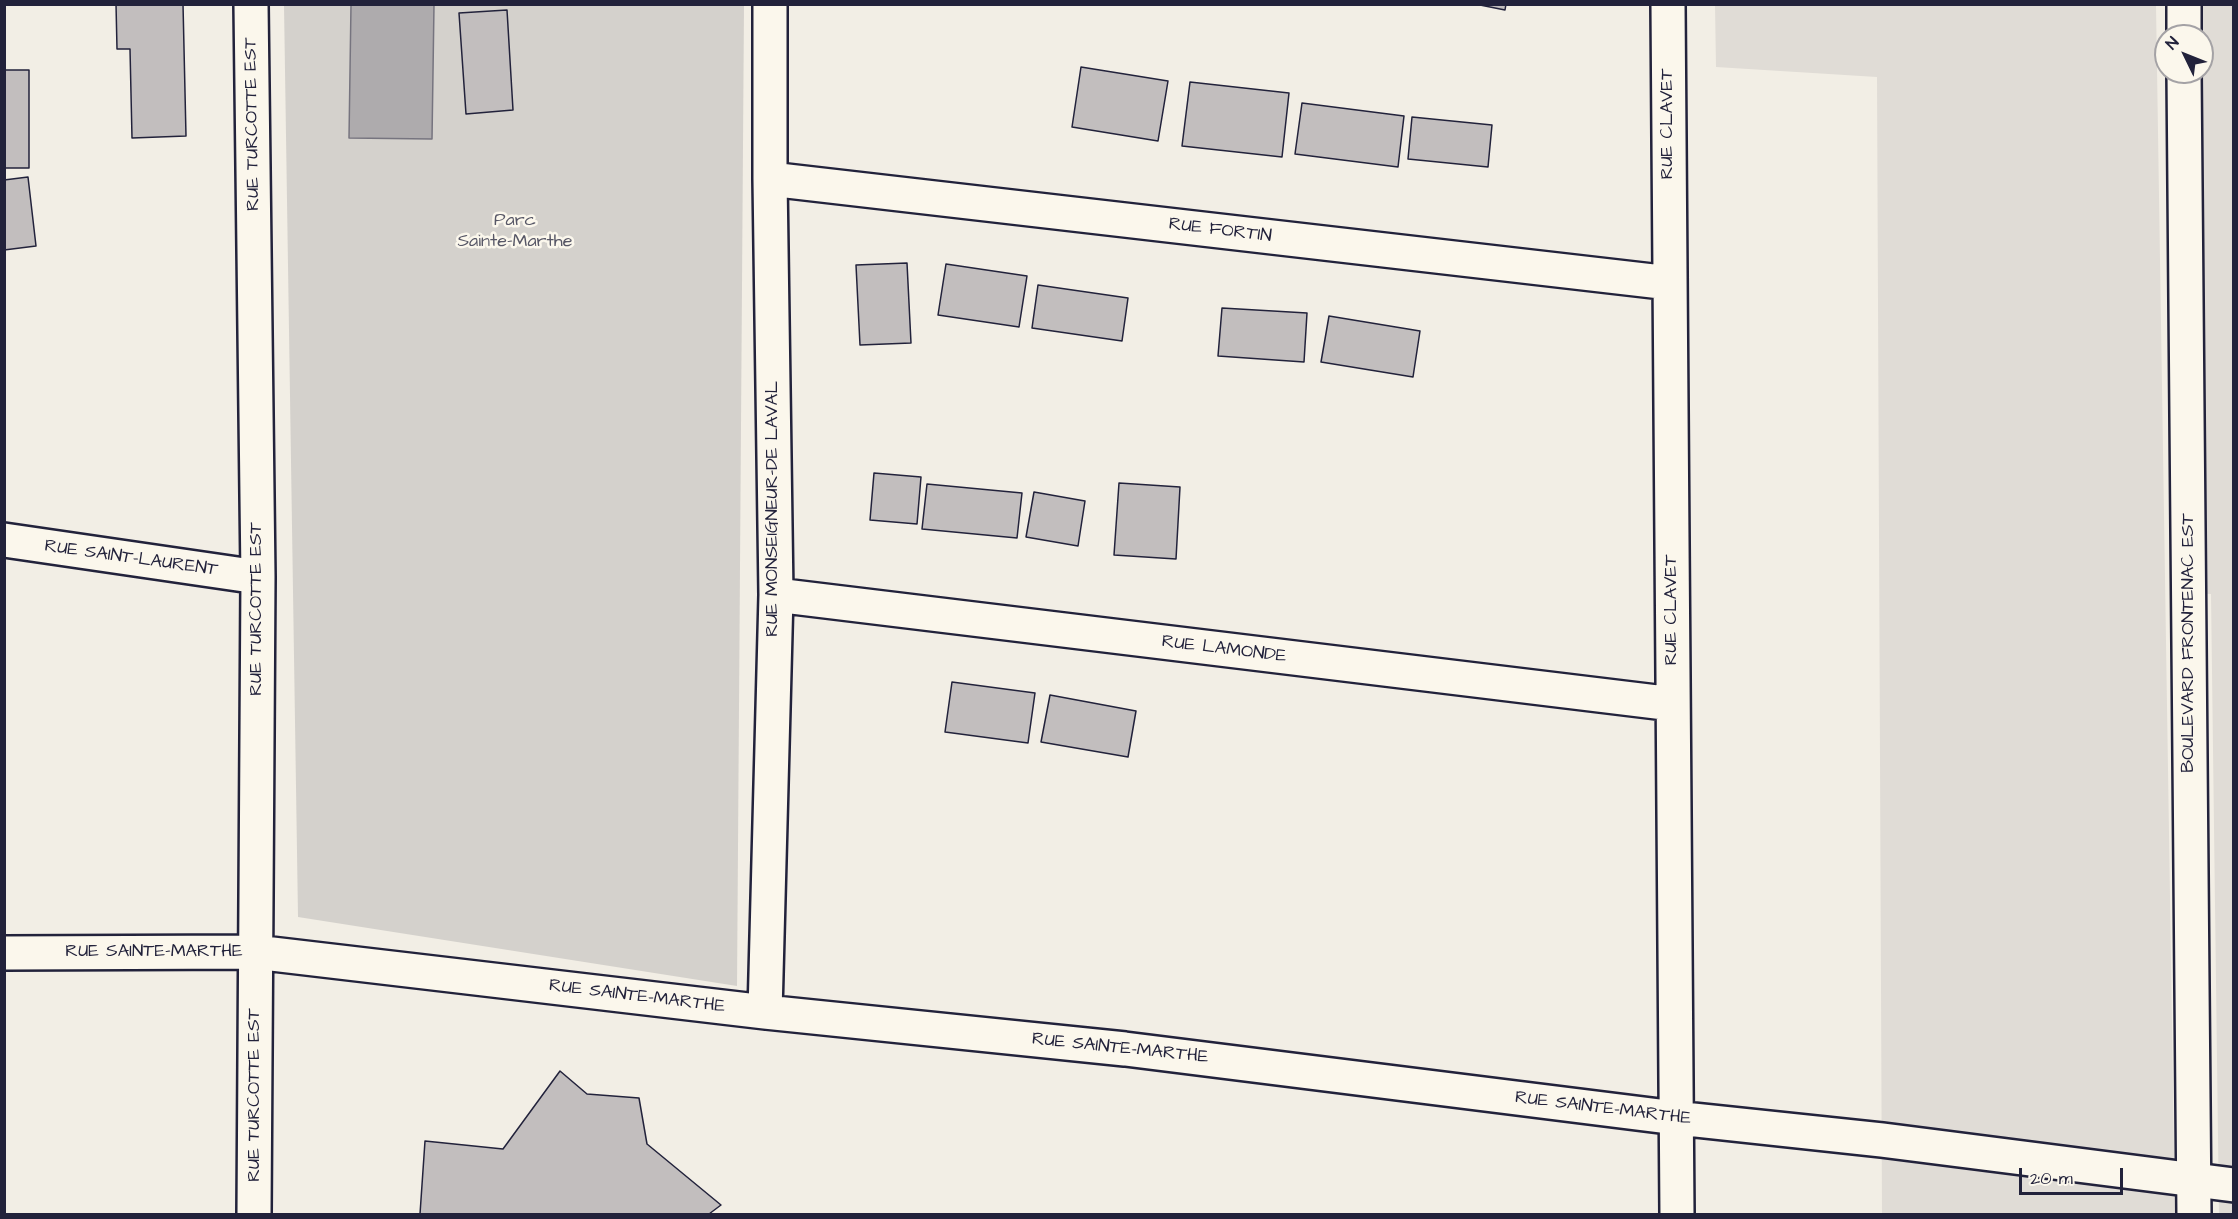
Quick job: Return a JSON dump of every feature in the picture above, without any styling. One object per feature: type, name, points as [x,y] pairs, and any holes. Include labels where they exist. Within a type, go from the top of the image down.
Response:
[{"type":"street","name":"RUE TURCOTTE EST","points":[[251,4],[258,577],[254,1215]]},
{"type":"street","name":"RUE MONSEIGNEUR-DE LAVAL","points":[[765,1012],[776,595],[770,4]]},
{"type":"street","name":"RUE CLAVET","points":[[1668,4],[1677,1215]]},
{"type":"street","points":[[2184,4],[2184,24]]},
{"type":"street","name":"BOULEVARD FRONTENAC EST","points":[[2184,84],[2194,1215]]},
{"type":"street","name":"RUE FORTIN","points":[[770,179],[1670,283]]},
{"type":"street","name":"RUE SAINT-LAURENT","points":[[4,540],[258,577]]},
{"type":"street","name":"RUE LAMONDE","points":[[776,595],[1673,704]]},
{"type":"street","name":"RUE SAINTE-MARTHE","points":[[4,953],[255,952],[765,1012],[1125,1048],[1676,1118],[1882,1140],[2234,1185]]},
{"type":"shaded area","points":[[351,5],[434,5],[432,139],[349,138]]},
{"type":"shaded area","points":[[1715,5],[2156,5],[2154,84],[2157,84],[2175,1214],[1882,1214],[1877,77],[1716,67]]},
{"type":"shaded area","points":[[2184,5],[2234,5],[2233,1214],[2219,1214],[2211,594],[2188,593],[2184,84],[2214,84],[2214,24],[2184,24]]},
{"type":"green space","name":"Parc Sainte-Marthe","points":[[284,5],[744,5],[737,986],[298,917]]},
{"type":"building","points":[[116,4],[183,4],[186,136],[132,138],[130,49],[117,49]]},
{"type":"building","points":[[1475,4],[1506,4],[1505,10]]},
{"type":"building","points":[[507,10],[513,110],[466,114],[459,13]]},
{"type":"building","points":[[1081,67],[1168,81],[1158,141],[1072,127]]},
{"type":"building","points":[[4,70],[29,70],[29,168],[4,168]]},
{"type":"building","points":[[1190,82],[1289,93],[1282,157],[1182,146]]},
{"type":"building","points":[[1302,103],[1404,116],[1398,167],[1295,154]]},
{"type":"building","points":[[1412,117],[1492,125],[1488,167],[1408,159]]},
{"type":"building","points":[[28,177],[36,246],[4,250],[4,180]]},
{"type":"building","points":[[907,263],[911,343],[860,345],[856,265]]},
{"type":"building","points":[[946,264],[1027,276],[1019,327],[938,315]]},
{"type":"building","points":[[1038,285],[1128,298],[1122,341],[1032,328]]},
{"type":"building","points":[[1222,308],[1307,313],[1304,362],[1218,356]]},
{"type":"building","points":[[1329,316],[1420,331],[1413,377],[1321,362]]},
{"type":"building","points":[[874,473],[921,477],[917,524],[870,520]]},
{"type":"building","points":[[1119,483],[1180,487],[1176,559],[1114,555]]},
{"type":"building","points":[[927,484],[1022,493],[1017,538],[922,529]]},
{"type":"building","points":[[1034,492],[1085,501],[1078,546],[1026,537]]},
{"type":"building","points":[[952,682],[1035,693],[1028,743],[945,732]]},
{"type":"building","points":[[1050,695],[1136,711],[1128,757],[1041,742]]},
{"type":"building","points":[[560,1071],[587,1094],[639,1098],[647,1144],[721,1205],[709,1214],[420,1214],[425,1141],[503,1149]]}]
